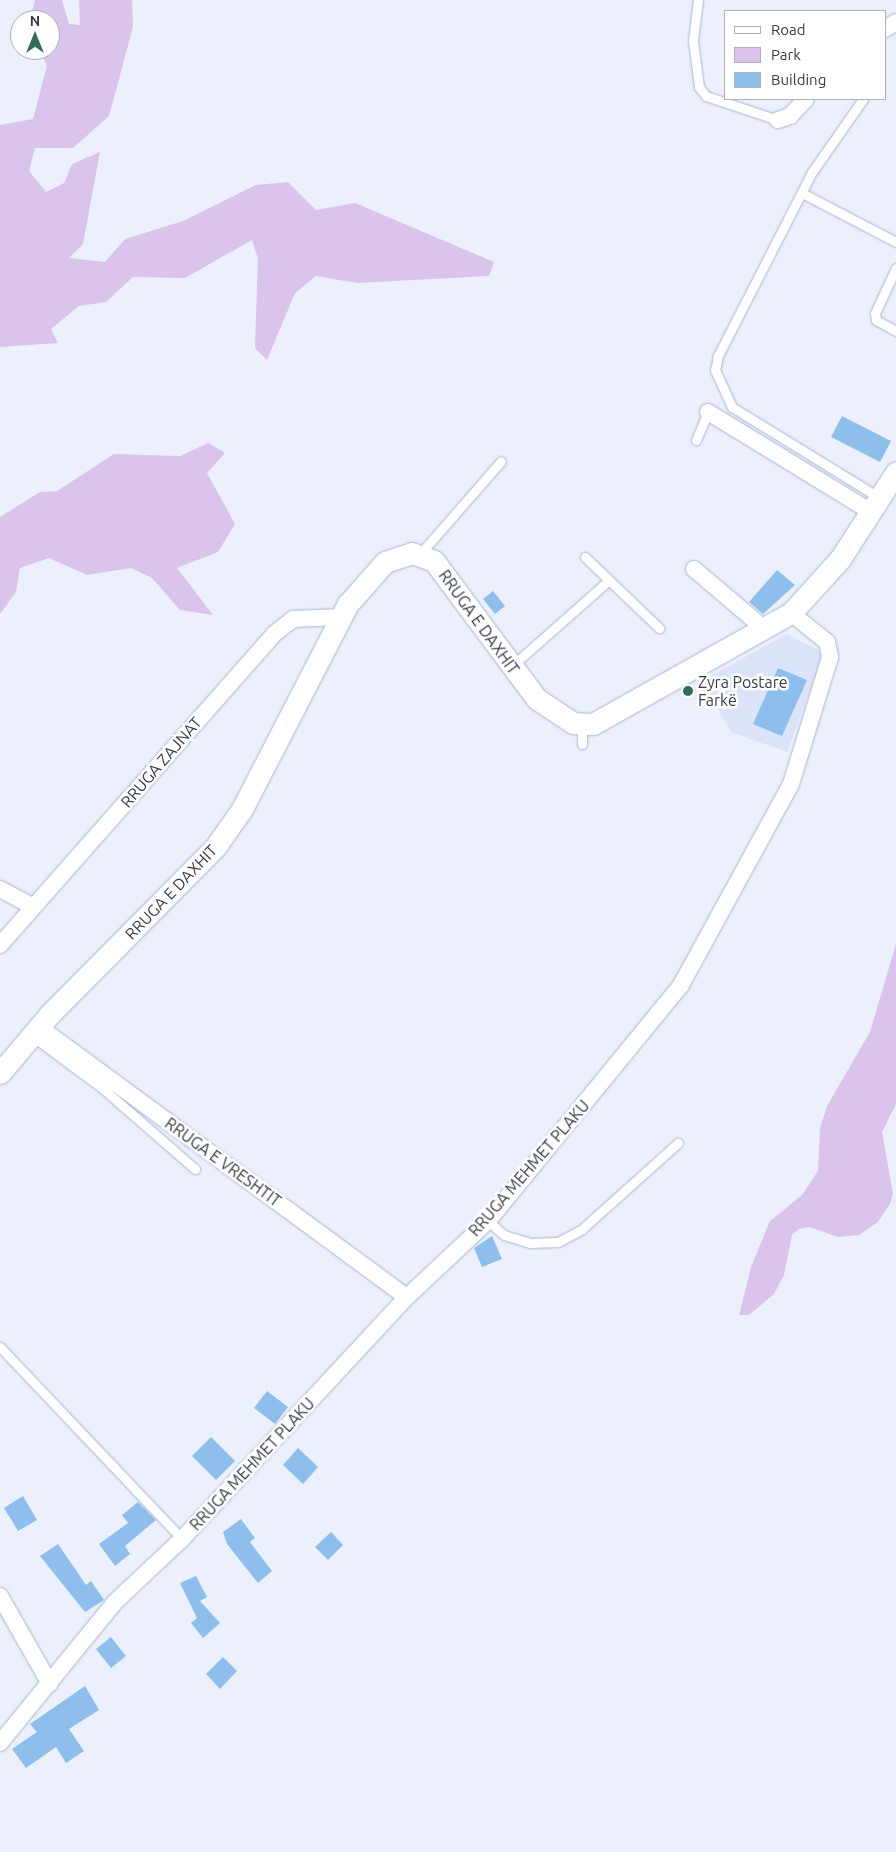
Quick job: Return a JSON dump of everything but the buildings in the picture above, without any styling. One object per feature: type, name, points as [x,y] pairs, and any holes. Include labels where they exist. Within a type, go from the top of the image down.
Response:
[{"type":"street","points":[[778,120],[790,116],[805,100]]},
{"type":"street","points":[[708,412],[876,505]]},
{"type":"street","name":"RRUGA E DAXHIT","points":[[0,1073],[35,1031],[229,829],[356,590],[385,562],[420,554],[439,566],[511,667],[550,710],[582,735],[604,720],[766,630],[791,613],[840,559],[896,472]]},
{"type":"street","points":[[694,568],[766,630]]},
{"type":"street","name":"RRUGA MEHMET PLAKU","points":[[0,1743],[116,1601],[182,1539],[407,1297],[488,1221],[681,985],[791,784],[830,657],[827,642],[791,613]]},
{"type":"street","name":"RRUGA ZAJNAT","points":[[0,945],[274,634],[293,620],[341,617]]},
{"type":"street","points":[[0,889],[34,907]]},
{"type":"street","name":"RRUGA E VRESHTIT","points":[[35,1031],[407,1297]]},
{"type":"street","points":[[0,1596],[50,1684]]},
{"type":"lane","points":[[698,0],[693,41],[699,87],[706,96],[778,120]]},
{"type":"lane","points":[[862,100],[802,193],[718,356],[716,378],[732,406],[876,505]]},
{"type":"lane","points":[[802,193],[896,242]]},
{"type":"lane","points":[[896,268],[875,314],[876,320],[896,331]]},
{"type":"lane","points":[[696,440],[708,412]]},
{"type":"lane","points":[[420,554],[501,461]]},
{"type":"lane","points":[[585,557],[659,628]]},
{"type":"lane","points":[[511,667],[608,581]]},
{"type":"lane","points":[[35,1031],[195,1169]]},
{"type":"lane","points":[[488,1221],[504,1235],[530,1242],[558,1242],[582,1229],[678,1143]]},
{"type":"lane","points":[[0,1347],[182,1539]]},
{"type":"shaded area","points":[[787,634],[824,653],[787,752],[731,732],[702,681]]},
{"type":"green space","points":[[35,0],[62,0],[69,24],[80,25],[79,0],[132,0],[133,27],[109,116],[73,148],[35,148],[29,171],[46,192],[64,183],[72,164],[100,152],[83,244],[69,258],[105,262],[125,239],[183,221],[256,185],[288,182],[316,210],[355,203],[494,262],[489,276],[357,283],[316,276],[295,293],[267,360],[255,348],[258,259],[252,240],[185,278],[133,277],[106,302],[79,306],[51,329],[58,343],[0,347],[0,125],[33,119],[47,66],[44,60],[60,60],[60,10],[32,10]]},
{"type":"green space","points":[[208,443],[225,453],[207,473],[235,524],[218,552],[177,568],[213,615],[180,610],[152,578],[131,568],[87,575],[49,558],[20,568],[16,592],[0,614],[0,517],[40,492],[57,491],[114,454],[180,456]]},
{"type":"green space","points":[[896,944],[896,1104],[882,1132],[893,1194],[890,1204],[878,1222],[859,1235],[838,1237],[809,1227],[799,1229],[792,1235],[784,1275],[774,1294],[749,1315],[739,1315],[751,1267],[770,1221],[802,1195],[818,1171],[820,1128],[827,1106],[870,1032]]},
{"type":"place","name":"Zyra Postare Farkë","points":[[688,691]]}]
